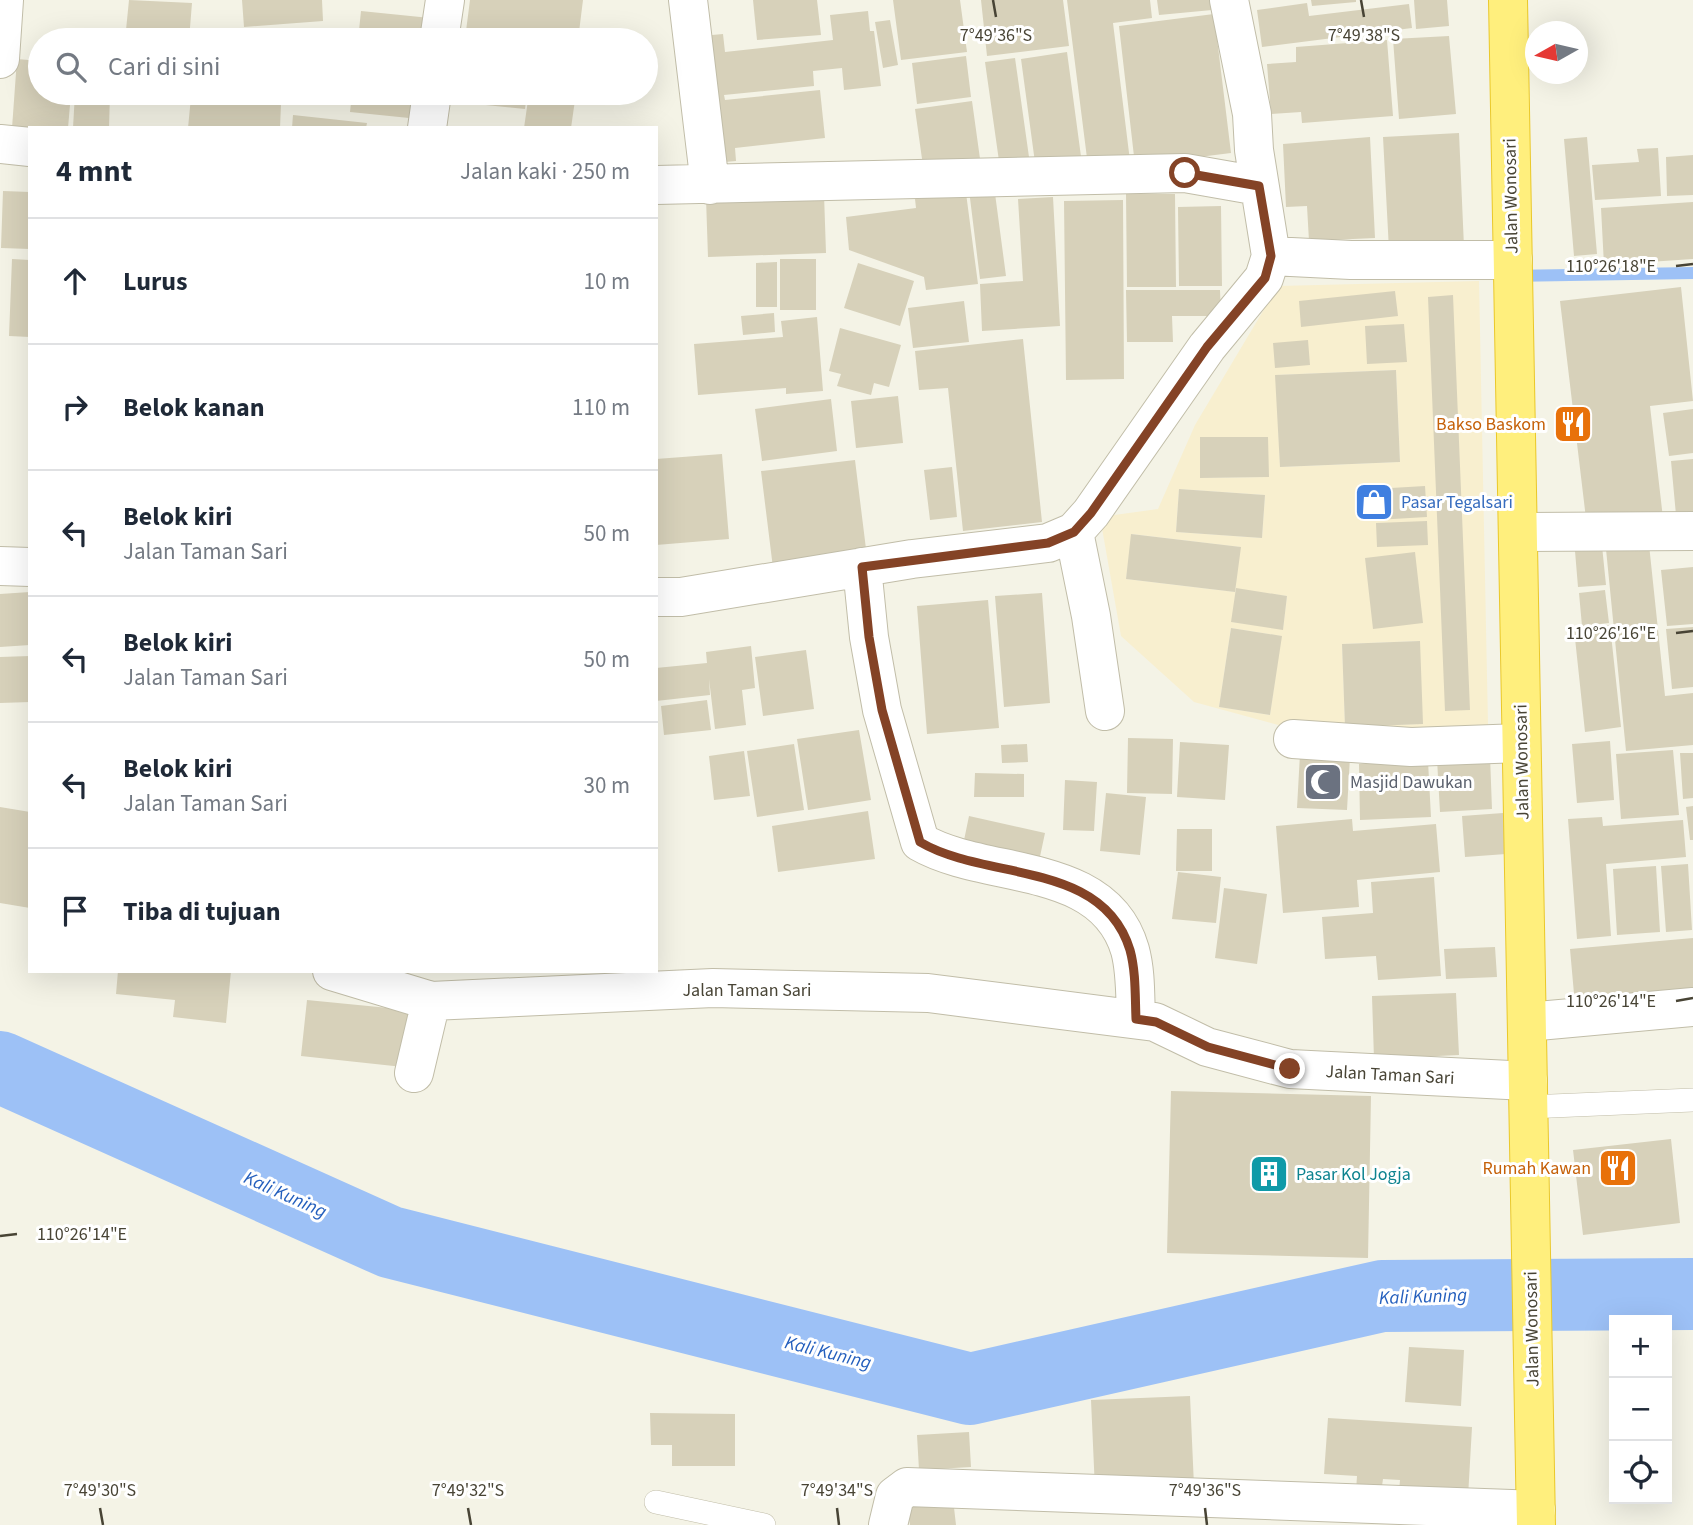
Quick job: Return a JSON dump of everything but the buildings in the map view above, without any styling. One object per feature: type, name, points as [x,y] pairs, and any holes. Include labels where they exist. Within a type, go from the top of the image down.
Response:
[{"type":"highway","name":"Jalan Wonosari","points":[[1508,0],[1536,1517]]},
{"type":"street","points":[[0,59],[4,0]]},
{"type":"street","points":[[440,28],[444,0]]},
{"type":"street","points":[[688,0],[710,185]]},
{"type":"street","points":[[658,597],[681,597],[862,567],[1048,543],[1074,532],[1091,513],[1207,347],[1265,278],[1271,256],[1259,186],[1252,114],[1229,0]]},
{"type":"street","points":[[427,126],[430,105]]},
{"type":"street","points":[[0,144],[28,147]]},
{"type":"street","points":[[658,185],[1185,173],[1259,186]]},
{"type":"street","points":[[1271,256],[1513,273]]},
{"type":"street","points":[[1518,532],[1693,531]]},
{"type":"street","points":[[1074,532],[1091,616],[1105,711]]},
{"type":"street","points":[[0,566],[28,567]]},
{"type":"street","points":[[862,567],[869,637],[882,710],[920,842],[934,850],[982,865],[1027,874],[1078,890],[1100,901],[1129,947],[1134,972],[1136,1019]]},
{"type":"street","points":[[1293,739],[1410,747],[1521,743]]},
{"type":"street","name":"Jalan Taman Sari","points":[[339,973],[431,1001],[713,988],[915,993],[1156,1022],[1208,1047],[1290,1069],[1528,1094]]},
{"type":"street","points":[[414,1073],[431,1001]]},
{"type":"street","points":[[1527,1022],[1693,1007]]},
{"type":"street","points":[[888,1525],[895,1496],[907,1487],[1183,1509],[1536,1517]]},
{"type":"lane","points":[[1528,1094],[1693,1100]]},
{"type":"lane","points":[[656,1502],[764,1525]]},
{"type":"shaded area","name":"Pasar Tegalsari","points":[[1479,281],[1488,725],[1304,732],[1194,702],[1121,636],[1100,517],[1158,509],[1195,425],[1278,286]],"holes":[[[1396,370],[1400,462],[1280,467],[1276,375]],[[1268,437],[1268,477],[1201,478],[1200,438]],[[1179,489],[1265,495],[1262,538],[1176,532]],[[1132,534],[1240,547],[1235,592],[1126,579]],[[1236,589],[1287,596],[1283,629],[1232,622]],[[1231,628],[1281,636],[1270,715],[1219,707]],[[1419,641],[1422,724],[1345,726],[1342,644]]]},
{"type":"waterway","points":[[1516,276],[1693,273]]},
{"type":"waterway","name":"Kali Kuning","points":[[0,1067],[390,1242],[970,1389],[1382,1296],[1693,1294]]},
{"type":"place","name":"Bakso Baskom","points":[[1573,424]]},
{"type":"place","name":"Pasar Tegalsari","points":[[1374,502]]},
{"type":"place","name":"Masjid Dawukan","points":[[1323,782]]},
{"type":"place","name":"Rumah Kawan","points":[[1618,1168]]},
{"type":"place","name":"Pasar Kol Jogja","points":[[1269,1174]]},
{"type":"route","points":[[1185,173],[1259,186],[1271,256],[1265,278],[1207,347],[1091,513],[1074,532],[1048,543],[862,567],[869,637],[882,710],[920,842],[934,850],[982,865],[1027,874],[1078,890],[1100,901],[1129,947],[1134,972],[1136,1019],[1156,1022],[1208,1047],[1290,1069]]}]
